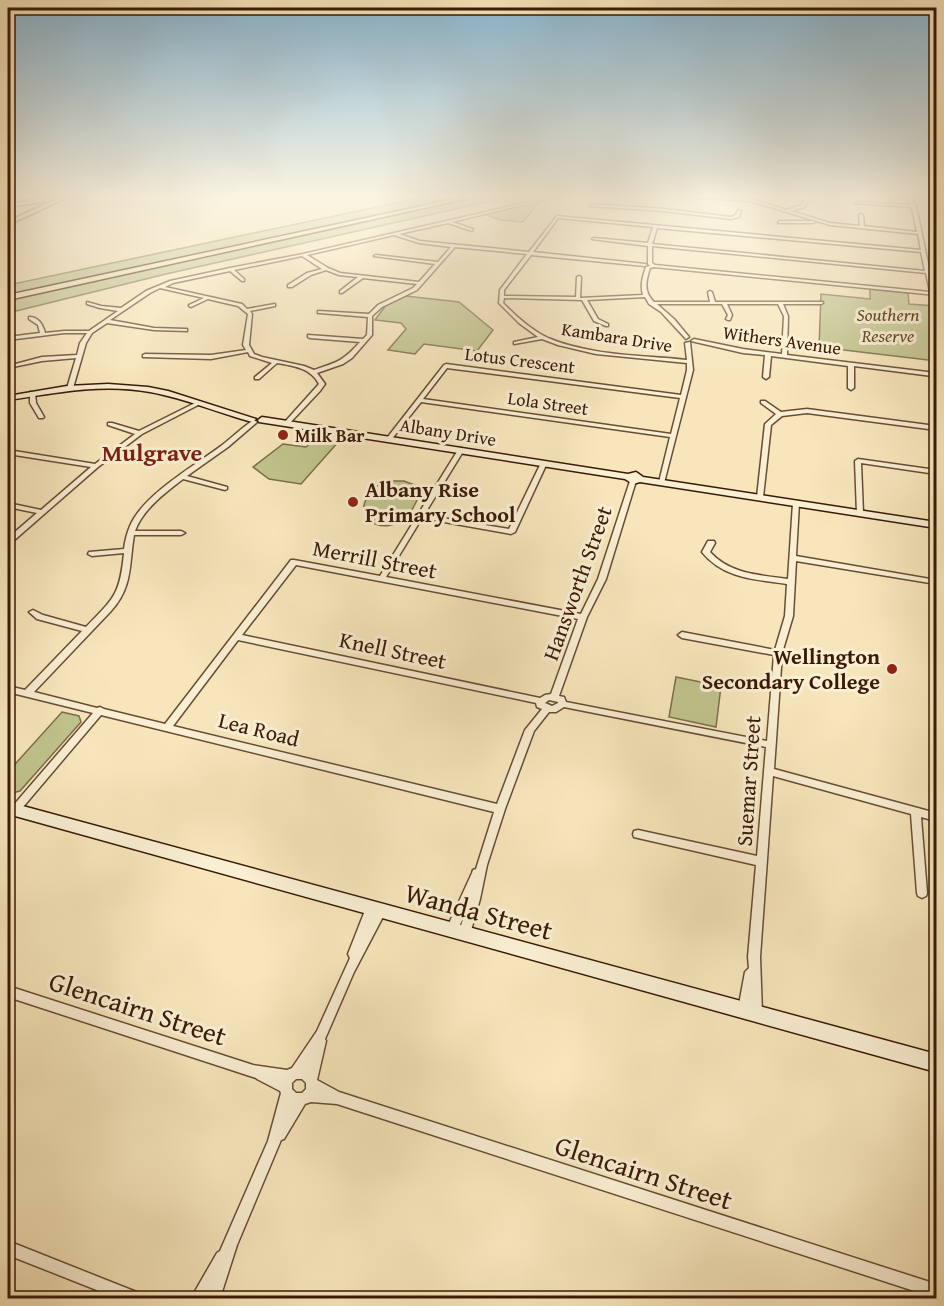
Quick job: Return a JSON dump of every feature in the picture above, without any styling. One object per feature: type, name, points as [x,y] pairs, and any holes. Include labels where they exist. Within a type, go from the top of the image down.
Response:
[{"type":"highway","points":[[8,291],[172,256]]},
{"type":"highway","points":[[8,298],[201,256]]},
{"type":"highway","points":[[8,304],[173,262]]},
{"type":"street","points":[[70,388],[83,343],[90,333],[159,287],[193,276],[298,256]]},
{"type":"street","points":[[305,256],[326,269],[361,277],[420,283]]},
{"type":"street","points":[[376,256],[438,263]]},
{"type":"street","points":[[320,312],[370,316],[388,301],[408,292],[420,283],[445,256]]},
{"type":"street","points":[[529,256],[502,290],[501,297],[581,299],[645,296]]},
{"type":"street","points":[[550,256],[934,293],[924,256]]},
{"type":"street","points":[[649,256],[649,266],[642,284],[645,296],[670,317],[689,341],[690,362],[662,482]]},
{"type":"street","points":[[762,256],[927,272]]},
{"type":"street","points":[[230,269],[242,280]]},
{"type":"street","points":[[290,286],[303,277],[326,269]]},
{"type":"street","points":[[342,292],[361,277]]},
{"type":"street","points":[[579,277],[581,299],[596,320],[606,325]]},
{"type":"street","points":[[159,287],[232,303],[248,310],[273,305]]},
{"type":"street","points":[[710,292],[713,304]]},
{"type":"street","name":"Kambara Drive","points":[[501,297],[501,303],[507,310],[543,337],[583,349],[690,362]]},
{"type":"street","points":[[190,306],[207,299]]},
{"type":"street","points":[[89,303],[122,310]]},
{"type":"street","points":[[651,303],[821,303]]},
{"type":"street","points":[[780,303],[786,316],[784,357]]},
{"type":"street","points":[[724,304],[730,315],[728,319]]},
{"type":"street","points":[[248,310],[251,319],[246,345],[248,351],[258,358],[300,366],[315,372],[322,384],[286,424]]},
{"type":"street","points":[[315,372],[341,363],[365,341],[371,329],[370,316]]},
{"type":"street","points":[[31,318],[40,324],[43,334]]},
{"type":"street","points":[[106,321],[154,329],[185,330]]},
{"type":"street","points":[[8,339],[43,334],[90,333]]},
{"type":"street","points":[[310,336],[365,341]]},
{"type":"street","points":[[516,343],[543,337]]},
{"type":"street","name":"Withers Avenue","points":[[689,341],[768,355],[936,375]]},
{"type":"street","points":[[145,356],[211,357],[248,351]]},
{"type":"street","points":[[766,377],[768,355]]},
{"type":"street","points":[[8,367],[42,359],[79,356]]},
{"type":"street","points":[[258,378],[275,363]]},
{"type":"street","points":[[851,365],[851,388]]},
{"type":"street","name":"Lotus Crescent","points":[[389,439],[446,366],[683,397]]},
{"type":"street","points":[[936,375],[936,387]]},
{"type":"street","name":"Albany Drive","points":[[8,398],[70,388],[141,389],[166,393],[256,420],[936,525]]},
{"type":"street","points":[[32,393],[33,403],[40,417]]},
{"type":"street","name":"Lola Street","points":[[420,399],[673,436]]},
{"type":"street","points":[[763,402],[780,414]]},
{"type":"street","points":[[8,541],[96,466],[140,433],[199,403]]},
{"type":"street","points":[[760,497],[768,424],[780,414],[807,411],[936,428]]},
{"type":"street","points":[[27,694],[118,597],[127,574],[126,551],[140,514],[182,477],[234,441],[256,420]]},
{"type":"street","points":[[110,424],[140,433]]},
{"type":"street","points":[[382,578],[461,450]]},
{"type":"street","points":[[8,452],[96,466]]},
{"type":"street","points":[[860,513],[858,461],[936,472]]},
{"type":"street","points":[[420,516],[511,532],[544,463]]},
{"type":"street","points":[[182,477],[225,488]]},
{"type":"street","name":"Hansworth Street","points":[[555,697],[583,617],[602,579],[634,479]]},
{"type":"street","name":"Suemar Street","points":[[750,1012],[778,653],[789,615],[796,503]]},
{"type":"street","points":[[8,505],[42,512]]},
{"type":"street","points":[[131,533],[182,533]]},
{"type":"street","points":[[711,543],[706,552],[714,563],[730,571],[790,582]]},
{"type":"street","points":[[92,554],[126,551]]},
{"type":"street","points":[[793,558],[936,582]]},
{"type":"street","name":"Merrill Street","points":[[168,726],[294,562],[583,617]]},
{"type":"street","points":[[33,612],[39,617],[88,630]]},
{"type":"street","points":[[682,635],[778,653]]},
{"type":"street","name":"Knell Street","points":[[237,637],[544,705]]},
{"type":"street","name":"Lea Road","points":[[8,689],[168,726],[501,809]]},
{"type":"street","points":[[458,932],[475,899],[482,865],[530,730],[544,705],[555,697],[561,699],[562,704]]},
{"type":"street","points":[[544,705],[553,710],[562,704],[771,745]]},
{"type":"street","points":[[11,809],[100,711]]},
{"type":"street","points":[[770,772],[936,817]]},
{"type":"street","name":"Wanda Street","points":[[11,809],[936,1063]]},
{"type":"street","points":[[916,812],[921,893]]},
{"type":"street","points":[[638,834],[762,862]]},
{"type":"street","points":[[199,1299],[230,1244],[274,1142],[290,1083],[321,1035],[376,909]]},
{"type":"street","name":"Glencairn Street","points":[[8,991],[290,1083]]},
{"type":"street","points":[[274,1142],[308,1089],[321,1035]]},
{"type":"street","points":[[290,1083],[305,1072],[308,1089]]},
{"type":"street","points":[[290,1083],[293,1099],[308,1089]]},
{"type":"street","name":"Glencairn Street","points":[[308,1089],[936,1291]]},
{"type":"street","points":[[213,1299],[230,1244]]},
{"type":"street","points":[[8,1248],[134,1299]]},
{"type":"green space","points":[[146,256],[246,256],[8,313],[8,285]]},
{"type":"green space","name":"Southern Reserve","points":[[870,289],[908,293],[909,304],[936,306],[936,361],[819,347],[821,294],[870,299]]},
{"type":"green space","points":[[406,296],[459,302],[493,330],[477,351],[424,344],[415,354],[388,350],[406,329],[401,323],[375,320],[386,305]]},
{"type":"green space","points":[[315,439],[339,441],[301,484],[269,479],[253,467],[283,444],[306,447]]},
{"type":"green space","points":[[385,481],[404,481],[420,487],[420,490],[413,508],[402,520],[390,525],[379,525],[370,521],[365,513],[364,503],[371,492]]},
{"type":"green space","points":[[676,677],[721,686],[716,727],[669,717]]},
{"type":"green space","points":[[62,712],[79,716],[81,722],[20,791],[8,794],[8,772]]},
{"type":"place","name":"Milk Bar","points":[[283,435]]},
{"type":"place","name":"Albany Rise Primary School","points":[[353,502]]},
{"type":"place","name":"Wellington Secondary College","points":[[892,669]]},
{"type":"district","name":"Mulgrave","points":[[152,452]]}]
